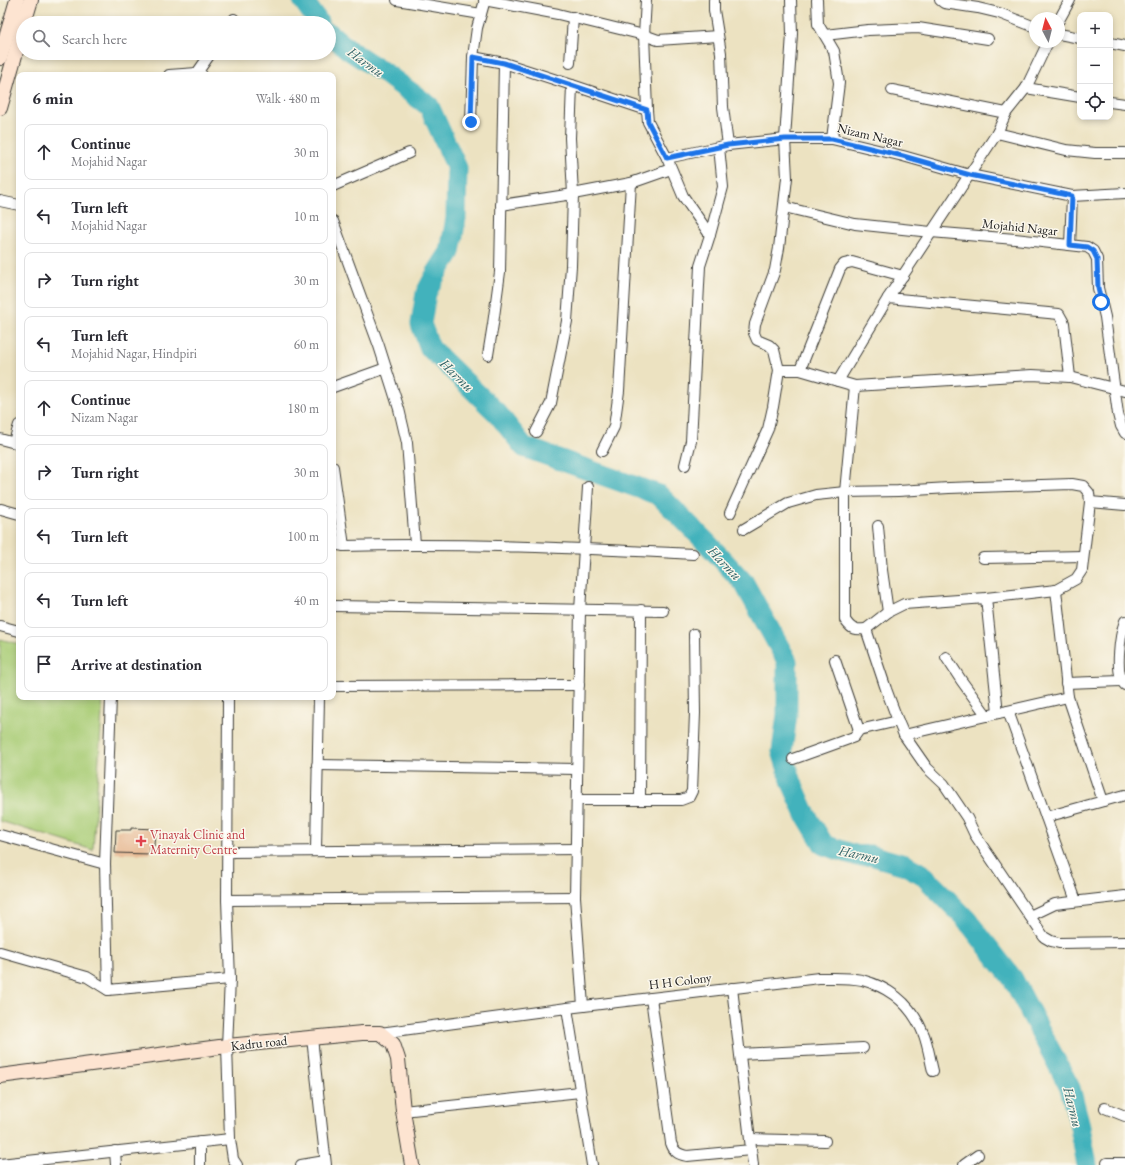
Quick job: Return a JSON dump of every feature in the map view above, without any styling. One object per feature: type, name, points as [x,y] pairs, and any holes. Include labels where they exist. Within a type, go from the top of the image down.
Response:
[{"type":"main road","points":[[0,58],[4,27],[17,0]]},
{"type":"main road","points":[[26,16],[31,0]]},
{"type":"main road","points":[[0,108],[16,52]]},
{"type":"main road","name":"Kadru road","points":[[0,1076],[227,1046],[362,1033],[380,1033]]},
{"type":"main road","points":[[380,1033],[393,1044],[398,1059],[403,1112],[412,1165]]},
{"type":"street","points":[[397,0],[481,14]]},
{"type":"street","points":[[471,122],[473,57],[484,0],[573,17],[658,40],[718,36]]},
{"type":"street","points":[[646,0],[644,35],[648,122],[667,158],[683,196],[710,235]]},
{"type":"street","points":[[685,465],[691,441],[700,266],[723,187],[721,53],[714,10],[714,0]]},
{"type":"street","points":[[730,513],[768,430],[779,370],[774,350],[768,345],[757,340],[754,333],[755,324],[775,270],[784,207],[787,178],[785,139],[792,34],[791,0]]},
{"type":"street","points":[[817,0],[818,24],[834,51],[839,83],[832,139]]},
{"type":"street","points":[[940,0],[944,3],[992,11],[1029,24]]},
{"type":"street","points":[[1063,12],[1070,0]]},
{"type":"street","points":[[570,63],[573,17]]},
{"type":"street","points":[[825,35],[868,30],[918,28],[988,39]]},
{"type":"street","points":[[1065,35],[1077,37]]},
{"type":"street","points":[[1113,44],[1125,46]]},
{"type":"street","points":[[838,381],[888,298],[998,133],[1006,114],[1026,88],[1045,48]]},
{"type":"street","points":[[473,57],[504,63],[647,110]]},
{"type":"street","points":[[201,72],[207,60]]},
{"type":"street","points":[[488,355],[500,272],[504,63]]},
{"type":"street","points":[[536,432],[551,403],[567,321],[574,194],[570,138],[572,85]]},
{"type":"street","points":[[1026,88],[1077,96]]},
{"type":"street","points":[[892,90],[1006,114]]},
{"type":"street","points":[[1113,102],[1125,104]]},
{"type":"street","points":[[998,133],[1066,150],[1095,153],[1125,153]]},
{"type":"street","name":"Nizam Nagar","points":[[667,158],[723,146],[785,139],[832,139],[903,156],[970,175],[1072,196],[1125,193]]},
{"type":"street","points":[[336,185],[409,153]]},
{"type":"street","points":[[501,205],[574,194],[631,183],[671,169]]},
{"type":"street","points":[[602,451],[614,427],[619,391],[631,183]]},
{"type":"street","points":[[1070,245],[1072,196]]},
{"type":"street","points":[[0,200],[16,204]]},
{"type":"street","name":"Mojahid Nagar","points":[[784,207],[855,224],[1087,247],[1093,251],[1097,259],[1098,288],[1120,390],[1118,414],[1121,426],[1125,433]]},
{"type":"street","points":[[336,229],[386,368],[399,409],[407,443],[415,544]]},
{"type":"street","points":[[800,370],[840,269],[844,264],[852,262],[903,276]]},
{"type":"street","points":[[888,298],[1059,314],[1064,323],[1070,377]]},
{"type":"street","points":[[336,386],[386,368]]},
{"type":"street","points":[[779,370],[800,370],[855,386],[1032,375],[1070,377],[1120,390]]},
{"type":"street","points":[[744,529],[788,503],[816,495],[845,492],[1072,484],[1083,486],[1089,493],[1090,502],[1082,570],[1076,579],[1056,590],[986,598],[904,604],[888,612],[866,629],[855,630],[849,626],[844,620],[845,492],[855,386]]},
{"type":"street","points":[[0,438],[16,443]]},
{"type":"street","points":[[583,1006],[575,897],[580,610],[588,487]]},
{"type":"street","points":[[336,489],[344,546]]},
{"type":"street","points":[[1090,502],[1125,505]]},
{"type":"street","points":[[0,511],[16,514]]},
{"type":"street","points":[[878,526],[888,612]]},
{"type":"street","points":[[336,545],[344,546],[415,544],[693,554]]},
{"type":"street","points":[[983,558],[1083,556]]},
{"type":"street","points":[[1056,590],[1068,697],[1103,801]]},
{"type":"street","points":[[986,598],[1003,712],[1046,817],[1076,901]]},
{"type":"street","points":[[336,606],[663,611]]},
{"type":"street","points":[[640,800],[641,610]]},
{"type":"street","points":[[1066,683],[1123,683],[1118,665],[1124,624]]},
{"type":"street","points":[[0,626],[16,630]]},
{"type":"street","points":[[866,629],[904,735],[927,768],[944,784],[967,818],[975,835],[1044,937],[1059,944],[1125,942]]},
{"type":"street","points":[[577,800],[681,800],[689,797],[692,791],[695,713],[694,634]]},
{"type":"street","points":[[946,657],[987,716]]},
{"type":"street","points":[[835,660],[859,730]]},
{"type":"street","points":[[336,686],[579,685]]},
{"type":"street","points":[[904,735],[1068,697]]},
{"type":"street","points":[[108,990],[105,864],[111,700]]},
{"type":"street","points":[[228,700],[227,900],[230,979],[227,1046],[230,1139],[233,1159],[237,1165]]},
{"type":"street","points":[[316,850],[319,700]]},
{"type":"street","points":[[792,759],[854,737],[859,730],[898,721]]},
{"type":"street","points":[[317,765],[577,769]]},
{"type":"street","points":[[1046,817],[1125,795]]},
{"type":"street","points":[[0,835],[105,864]]},
{"type":"street","points":[[227,852],[316,850],[576,849]]},
{"type":"street","points":[[1030,916],[1055,904],[1125,896]]},
{"type":"street","points":[[227,900],[575,897]]},
{"type":"street","points":[[0,952],[87,977],[108,990],[230,979]]},
{"type":"street","name":"H H Colony","points":[[380,1033],[732,988],[819,978],[842,978],[862,980],[885,989],[904,1002],[915,1016],[924,1036],[933,1071]]},
{"type":"street","points":[[732,988],[753,1165]]},
{"type":"street","points":[[651,998],[671,1143],[674,1150],[679,1155],[687,1156],[751,1150]]},
{"type":"street","points":[[567,1008],[592,1165]]},
{"type":"street","points":[[301,1165],[326,1163],[312,1038]]},
{"type":"street","points":[[740,1054],[863,1048]]},
{"type":"street","points":[[403,1112],[580,1092]]},
{"type":"street","points":[[1105,1108],[1125,1116]]},
{"type":"street","points":[[0,1164],[51,1162],[115,1151],[230,1139]]},
{"type":"street","points":[[750,1139],[825,1141]]},
{"type":"street","points":[[200,1142],[200,1165]]},
{"type":"street","points":[[115,1151],[116,1165]]},
{"type":"street","points":[[964,1165],[978,1155]]},
{"type":"street","points":[[1107,1163],[1125,1163]]},
{"type":"green space","points":[[0,639],[16,643],[16,700],[103,700],[93,850],[0,821]]},
{"type":"building","points":[[131,828],[155,829],[154,846],[150,846],[150,854],[115,853],[116,830],[131,830]]},
{"type":"waterway","name":"Harmu","points":[[303,0],[314,16]]},
{"type":"waterway","name":"Harmu","points":[[336,39],[349,50],[386,74],[429,106],[457,168],[456,218],[450,252],[426,293],[421,324],[430,348],[498,414],[524,447],[659,495],[744,583],[787,661],[787,715],[782,751],[792,783],[806,815],[824,845],[858,856],[870,855],[905,865],[922,874],[966,919],[1013,979],[1070,1088],[1079,1122],[1087,1165]]},
{"type":"place","name":"Vinayak Clinic and Maternity Centre","points":[[141,841]]},
{"type":"route","points":[[471,122],[473,57],[504,63],[647,110],[648,122],[667,158],[728,145],[785,139],[832,139],[903,156],[970,175],[1072,196],[1070,245],[1087,247],[1093,251],[1097,259],[1098,288],[1101,302]]}]
